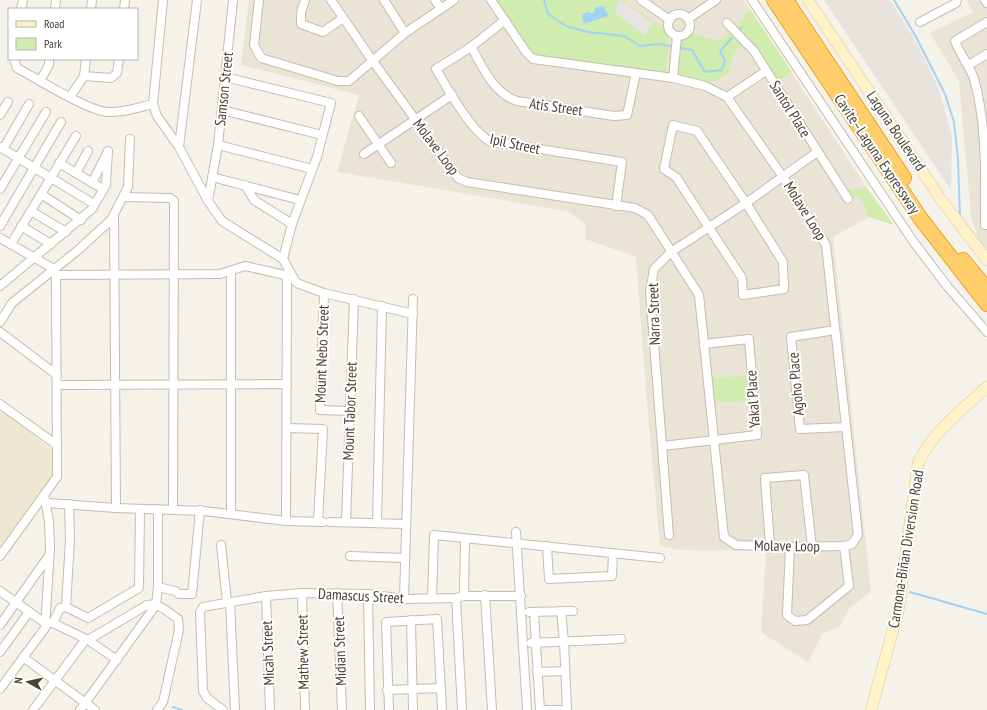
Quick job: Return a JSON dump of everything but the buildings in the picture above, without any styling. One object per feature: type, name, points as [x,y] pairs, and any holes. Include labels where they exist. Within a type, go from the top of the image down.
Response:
[{"type":"highway","name":"Cavite–Laguna Expressway","points":[[774,0],[921,219],[987,304]]},
{"type":"highway","name":"Cavite–Laguna Expressway","points":[[786,0],[912,190],[959,255],[987,289]]},
{"type":"main road","name":"Laguna Boulevard","points":[[808,0],[940,198],[987,260]]},
{"type":"main road","name":"Carmona-Biñan Diversion Road","points":[[871,710],[898,612],[918,464],[926,448],[939,433],[987,387]]},
{"type":"street","points":[[163,0],[153,104],[157,116],[179,147],[208,201],[222,221],[283,259],[295,280],[299,284],[324,293],[413,314]]},
{"type":"street","points":[[179,147],[197,0]]},
{"type":"street","name":"Samson Street","points":[[208,201],[218,145],[233,0]]},
{"type":"street","points":[[259,0],[254,45],[261,58],[338,81],[349,81],[405,33],[454,0]]},
{"type":"street","points":[[305,0],[301,12],[301,24],[323,32],[343,18]]},
{"type":"street","name":"Molave Loop","points":[[331,0],[414,119],[458,178],[467,182],[635,208],[648,215],[699,296],[724,537],[736,544],[770,546],[812,547],[844,546],[852,544],[858,535],[826,245],[783,177],[727,97],[706,86],[673,78],[533,59],[526,52],[492,0]]},
{"type":"street","points":[[384,0],[405,33]]},
{"type":"street","points":[[435,0],[441,9]]},
{"type":"street","points":[[640,0],[670,20]]},
{"type":"street","points":[[688,19],[716,0]]},
{"type":"street","points":[[752,0],[913,241],[947,286],[987,332]]},
{"type":"street","points":[[920,22],[956,3],[957,0]]},
{"type":"street","points":[[679,14],[688,19],[690,25],[688,31],[684,35],[678,36],[670,30],[670,20],[679,14]]},
{"type":"street","name":"Ipil Street","points":[[505,20],[471,47],[436,69],[452,95],[481,136],[489,141],[622,162],[616,206]]},
{"type":"street","points":[[986,225],[984,121],[975,81],[969,65],[955,41],[987,22]]},
{"type":"street","name":"Santol Place","points":[[727,23],[754,51],[848,199]]},
{"type":"street","points":[[673,78],[678,36]]},
{"type":"street","name":"Atis Street","points":[[471,47],[497,89],[506,97],[517,101],[614,116],[626,115],[636,74]]},
{"type":"street","points":[[969,65],[987,54]]},
{"type":"street","points":[[14,60],[17,68],[70,97],[108,113],[153,104]]},
{"type":"street","points":[[40,80],[49,65],[50,60]]},
{"type":"street","points":[[70,97],[84,76],[86,60]]},
{"type":"street","points":[[84,76],[111,78],[116,73],[119,60]]},
{"type":"street","points":[[727,97],[766,71]]},
{"type":"street","points":[[225,77],[331,103],[312,169],[292,224],[283,259]]},
{"type":"street","points":[[364,154],[378,143],[452,95]]},
{"type":"street","points":[[0,115],[8,102]]},
{"type":"street","points":[[29,104],[1,148],[94,204]]},
{"type":"street","points":[[222,110],[322,135]]},
{"type":"street","points":[[0,189],[46,112]]},
{"type":"street","points":[[359,116],[391,163]]},
{"type":"street","points":[[0,226],[61,122]]},
{"type":"street","points":[[673,125],[697,130],[746,203],[783,262],[784,289],[743,294],[742,278],[676,177],[664,169],[673,125]]},
{"type":"street","points":[[11,244],[76,136]]},
{"type":"street","points":[[0,322],[12,304],[55,272],[111,220],[128,187],[130,139]]},
{"type":"street","points":[[218,145],[312,169]]},
{"type":"street","points":[[76,173],[88,151]]},
{"type":"street","points":[[0,285],[81,220],[92,209],[106,185],[108,151],[92,182]]},
{"type":"street","name":"Narra Street","points":[[669,535],[650,292],[654,269],[671,252],[746,203],[817,152]]},
{"type":"street","points":[[59,163],[103,189]]},
{"type":"street","points":[[212,177],[300,200]]},
{"type":"street","points":[[245,185],[254,200],[292,224]]},
{"type":"street","points":[[41,194],[81,220]]},
{"type":"street","points":[[124,197],[170,198],[174,202],[173,509]]},
{"type":"street","points":[[31,211],[66,232]]},
{"type":"street","points":[[114,215],[116,274],[116,508]]},
{"type":"street","points":[[21,226],[51,244]]},
{"type":"street","points":[[0,238],[35,258],[55,272],[116,274],[220,274],[245,266],[252,266],[285,275],[287,279],[286,521]]},
{"type":"street","points":[[231,271],[231,514]]},
{"type":"street","points":[[0,556],[45,500],[57,477],[55,272]]},
{"type":"street","name":"Mount Nebo Street","points":[[324,293],[320,410],[349,411]]},
{"type":"street","name":"Mount Tabor Street","points":[[346,522],[354,299]]},
{"type":"street","points":[[404,599],[413,299]]},
{"type":"street","points":[[377,523],[382,306]]},
{"type":"street","name":"Agoho Place","points":[[835,330],[791,337],[800,429],[846,427]]},
{"type":"street","points":[[0,332],[57,375]]},
{"type":"street","name":"Yakal Place","points":[[663,446],[757,435],[749,339],[704,344]]},
{"type":"street","points":[[57,385],[287,384]]},
{"type":"street","points":[[0,404],[57,445]]},
{"type":"street","points":[[287,428],[323,429],[324,522]]},
{"type":"street","points":[[770,546],[765,478],[804,475],[812,547]]},
{"type":"street","points":[[45,500],[69,504],[116,508],[200,510],[286,521],[406,524]]},
{"type":"street","points":[[45,500],[49,522],[49,623]]},
{"type":"street","points":[[66,607],[70,539],[69,504]]},
{"type":"street","points":[[0,689],[60,608],[66,607],[88,618],[139,588],[140,508]]},
{"type":"street","points":[[80,710],[156,605],[158,587],[158,509]]},
{"type":"street","points":[[158,587],[175,591],[179,594],[192,594],[200,510]]},
{"type":"street","points":[[516,532],[527,710]]},
{"type":"street","points":[[432,598],[434,535],[465,539],[516,542],[613,554],[660,558]]},
{"type":"street","points":[[462,710],[460,597],[465,539]]},
{"type":"street","points":[[221,545],[228,602],[235,710]]},
{"type":"street","points":[[547,546],[549,579],[612,576],[613,554]]},
{"type":"street","points":[[790,547],[787,615],[795,622],[807,620],[848,586],[844,546]]},
{"type":"street","points":[[0,625],[49,556]]},
{"type":"street","points":[[350,556],[405,558]]},
{"type":"street","points":[[0,591],[29,612],[49,623],[87,640],[117,660]]},
{"type":"street","name":"Damascus Street","points":[[223,710],[207,698],[203,691],[201,609],[228,602],[266,596],[302,593],[337,592],[368,594],[404,599],[521,596]]},
{"type":"street","name":"Midian Street","points":[[337,592],[342,710]]},
{"type":"street","name":"Mathew Street","points":[[302,593],[305,710]]},
{"type":"street","points":[[368,594],[370,710]]},
{"type":"street","name":"Micah Street","points":[[266,596],[270,710]]},
{"type":"street","points":[[484,596],[492,710]]},
{"type":"street","points":[[33,710],[87,640],[147,605],[156,605],[163,608],[178,619],[179,630],[163,702],[157,710]]},
{"type":"street","points":[[534,612],[540,710],[566,710],[564,641],[561,611]]},
{"type":"street","points":[[522,612],[573,611]]},
{"type":"street","points":[[0,652],[29,612]]},
{"type":"street","points":[[389,710],[386,622],[436,619],[442,710]]},
{"type":"street","points":[[411,620],[413,710]]},
{"type":"street","points":[[524,644],[621,639]]},
{"type":"street","points":[[23,657],[95,710]]},
{"type":"street","points":[[537,672],[565,671]]},
{"type":"street","points":[[388,690],[441,688]]},
{"type":"shaded area","points":[[249,0],[744,0],[867,188],[894,225],[869,217],[833,237],[871,591],[849,609],[840,626],[822,634],[808,662],[761,632],[766,551],[682,550],[660,546],[647,404],[636,257],[585,239],[586,224],[567,211],[337,172],[359,95],[241,65]]},
{"type":"shaded area","points":[[621,0],[654,23],[645,36],[614,12]]},
{"type":"shaded area","points":[[824,0],[890,0],[912,35],[938,87],[952,136],[951,190]]},
{"type":"shaded area","points":[[967,0],[987,0],[987,248],[981,247],[971,217],[959,81],[930,33],[973,12]]},
{"type":"shaded area","points":[[0,407],[52,450],[52,477],[0,548]]},
{"type":"green space","points":[[493,0],[623,0],[663,27],[670,41],[665,73],[534,57]]},
{"type":"green space","points":[[750,9],[792,72],[774,84],[744,41],[732,57],[729,73],[705,86],[673,78],[680,36],[688,31],[718,41],[734,30]]},
{"type":"green space","points":[[867,188],[894,225],[869,217],[860,196],[848,199],[842,190]]},
{"type":"green space","points":[[752,376],[754,401],[710,403],[708,378]]},
{"type":"water","points":[[600,6],[604,7],[608,16],[584,24],[582,15],[587,12],[594,14],[595,8]]},
{"type":"waterway","points":[[544,0],[548,14],[566,26],[588,32],[624,36],[640,46],[659,44],[670,46]]},
{"type":"waterway","points":[[894,0],[915,35],[945,94],[954,122],[958,159],[960,217]]},
{"type":"waterway","points":[[739,30],[742,27]]},
{"type":"waterway","points":[[681,48],[692,50],[705,72],[722,70],[725,60],[720,51],[732,38]]},
{"type":"waterway","points":[[910,592],[987,614]]},
{"type":"waterway","points":[[173,707],[182,710]]}]
